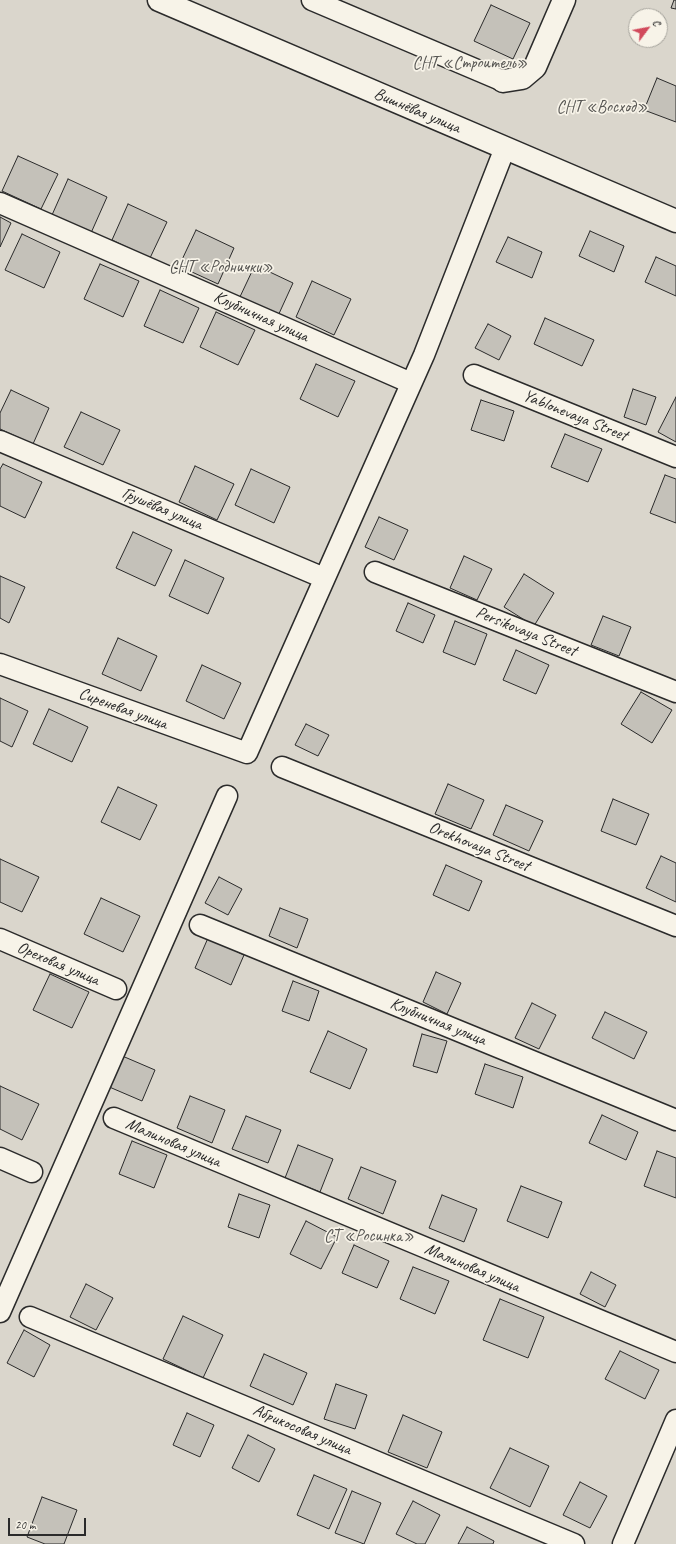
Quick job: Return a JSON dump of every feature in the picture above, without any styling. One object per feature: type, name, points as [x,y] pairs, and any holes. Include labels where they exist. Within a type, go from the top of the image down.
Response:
[{"type":"street","name":"Вишнёвая улица","points":[[159,0],[676,221]]},
{"type":"street","points":[[312,0],[503,80],[522,78],[535,67],[564,0]]},
{"type":"street","points":[[324,578],[424,354],[505,148]]},
{"type":"street","name":"Клубничная улица","points":[[0,203],[412,382]]},
{"type":"street","name":"Yablonevaya Street","points":[[474,375],[676,457]]},
{"type":"street","name":"Грушёвая улица","points":[[0,441],[324,578]]},
{"type":"street","name":"Persikovaya Street","points":[[375,572],[676,692]]},
{"type":"street","name":"Сиреневая улица","points":[[0,664],[246,753],[324,578]]},
{"type":"street","name":"Orekhovaya Street","points":[[282,767],[676,926]]},
{"type":"street","points":[[0,1312],[227,796]]},
{"type":"street","name":"Клубничная улица","points":[[200,925],[676,1120]]},
{"type":"street","name":"Ореховая улица","points":[[0,939],[116,989]]},
{"type":"street","name":"Малиновая улица","points":[[114,1118],[676,1352]]},
{"type":"street","points":[[0,1158],[32,1172]]},
{"type":"street","name":"Абрикосовая улица","points":[[30,1317],[574,1544]]},
{"type":"street","points":[[623,1544],[676,1420]]},
{"type":"green space","name":"СТ «Росинка»","points":[[0,0],[676,0],[676,1544],[0,1544]]},
{"type":"building","points":[[674,0],[676,0],[676,9],[671,8]]},
{"type":"building","points":[[491,5],[530,23],[513,59],[474,41]]},
{"type":"building","points":[[657,78],[676,86],[676,122],[644,110]]},
{"type":"building","points":[[18,156],[58,174],[41,209],[2,191]]},
{"type":"building","points":[[68,179],[107,197],[91,233],[52,215]]},
{"type":"building","points":[[128,204],[167,222],[150,258],[112,240]]},
{"type":"building","points":[[0,217],[11,223],[0,247]]},
{"type":"building","points":[[196,230],[234,248],[218,284],[179,266]]},
{"type":"building","points":[[590,231],[624,246],[614,272],[579,256]]},
{"type":"building","points":[[22,234],[60,252],[44,288],[5,270]]},
{"type":"building","points":[[508,237],[542,252],[532,278],[496,262]]},
{"type":"building","points":[[656,257],[676,266],[676,296],[645,282]]},
{"type":"building","points":[[100,264],[139,281],[123,317],[84,299]]},
{"type":"building","points":[[255,265],[293,283],[277,318],[238,301]]},
{"type":"building","points":[[312,281],[351,299],[334,335],[296,317]]},
{"type":"building","points":[[160,290],[199,308],[183,343],[144,326]]},
{"type":"building","points":[[216,312],[255,330],[238,365],[200,347]]},
{"type":"building","points":[[545,318],[594,340],[582,366],[534,344]]},
{"type":"building","points":[[488,324],[511,336],[499,360],[475,348]]},
{"type":"building","points":[[316,364],[355,381],[338,417],[300,399]]},
{"type":"building","points":[[633,389],[656,397],[646,425],[624,417]]},
{"type":"building","points":[[11,390],[49,408],[33,444],[0,429],[0,413]]},
{"type":"building","points":[[676,397],[676,442],[658,432]]},
{"type":"building","points":[[481,400],[514,411],[504,441],[471,430]]},
{"type":"building","points":[[81,412],[120,430],[103,465],[64,447]]},
{"type":"building","points":[[565,434],[602,449],[588,482],[551,467]]},
{"type":"building","points":[[3,464],[42,482],[25,518],[0,506],[0,469]]},
{"type":"building","points":[[195,466],[234,484],[217,520],[179,502]]},
{"type":"building","points":[[251,469],[290,487],[274,523],[235,505]]},
{"type":"building","points":[[665,475],[676,479],[676,523],[650,513]]},
{"type":"building","points":[[379,517],[408,530],[394,560],[365,547]]},
{"type":"building","points":[[133,532],[172,550],[155,586],[116,568]]},
{"type":"building","points":[[464,556],[492,569],[477,600],[450,588]]},
{"type":"building","points":[[185,560],[224,578],[208,614],[169,596]]},
{"type":"building","points":[[524,574],[554,593],[534,626],[504,607]]},
{"type":"building","points":[[0,576],[25,587],[9,623],[0,618]]},
{"type":"building","points":[[408,603],[435,615],[423,643],[396,631]]},
{"type":"building","points":[[603,616],[631,627],[619,656],[591,645]]},
{"type":"building","points":[[455,621],[487,634],[475,665],[443,652]]},
{"type":"building","points":[[118,638],[157,656],[141,691],[102,674]]},
{"type":"building","points":[[516,650],[549,665],[536,694],[503,680]]},
{"type":"building","points":[[202,665],[241,683],[224,719],[186,701]]},
{"type":"building","points":[[641,692],[672,710],[652,743],[621,724]]},
{"type":"building","points":[[0,698],[28,711],[12,747],[0,741]]},
{"type":"building","points":[[49,709],[88,727],[72,762],[33,744]]},
{"type":"building","points":[[306,724],[329,735],[318,756],[295,745]]},
{"type":"building","points":[[448,784],[484,800],[471,829],[435,814]]},
{"type":"building","points":[[118,787],[157,805],[140,840],[101,822]]},
{"type":"building","points":[[613,799],[649,814],[636,845],[601,831]]},
{"type":"building","points":[[506,805],[543,821],[529,851],[493,835]]},
{"type":"building","points":[[661,856],[676,863],[676,902],[646,888]]},
{"type":"building","points":[[0,859],[39,877],[22,912],[0,902]]},
{"type":"building","points":[[446,865],[482,881],[469,911],[433,895]]},
{"type":"building","points":[[219,877],[242,889],[228,915],[205,903]]},
{"type":"building","points":[[101,898],[140,916],[123,952],[84,934]]},
{"type":"building","points":[[280,908],[308,919],[297,948],[269,936]]},
{"type":"building","points":[[208,938],[244,955],[231,985],[195,968]]},
{"type":"building","points":[[436,972],[461,983],[447,1014],[423,1002]]},
{"type":"building","points":[[50,974],[89,992],[72,1028],[33,1010]]},
{"type":"building","points":[[293,981],[319,991],[309,1021],[282,1011]]},
{"type":"building","points":[[532,1003],[556,1015],[539,1049],[515,1038]]},
{"type":"building","points":[[605,1012],[647,1032],[634,1059],[592,1038]]},
{"type":"building","points":[[328,1031],[367,1049],[350,1089],[310,1072]]},
{"type":"building","points":[[422,1034],[447,1041],[437,1073],[413,1066]]},
{"type":"building","points":[[120,1055],[155,1070],[142,1101],[107,1086]]},
{"type":"building","points":[[485,1064],[523,1077],[513,1108],[475,1094]]},
{"type":"building","points":[[0,1086],[39,1104],[22,1140],[0,1129]]},
{"type":"building","points":[[190,1096],[225,1110],[212,1143],[177,1128]]},
{"type":"building","points":[[602,1115],[638,1132],[626,1160],[589,1143]]},
{"type":"building","points":[[246,1116],[281,1130],[268,1163],[232,1149]]},
{"type":"building","points":[[132,1141],[167,1155],[154,1188],[119,1174]]},
{"type":"building","points":[[298,1145],[333,1159],[320,1192],[285,1178]]},
{"type":"building","points":[[657,1151],[676,1158],[676,1198],[644,1186]]},
{"type":"building","points":[[361,1167],[396,1181],[383,1214],[348,1199]]},
{"type":"building","points":[[521,1186],[562,1202],[548,1238],[507,1221]]},
{"type":"building","points":[[239,1194],[270,1205],[259,1238],[228,1227]]},
{"type":"building","points":[[442,1195],[477,1209],[464,1242],[429,1228]]},
{"type":"building","points":[[306,1221],[337,1237],[321,1269],[290,1254]]},
{"type":"building","points":[[354,1245],[389,1261],[377,1288],[342,1273]]},
{"type":"building","points":[[413,1267],[449,1281],[435,1314],[400,1299]]},
{"type":"building","points":[[591,1272],[616,1285],[605,1307],[580,1294]]},
{"type":"building","points":[[86,1284],[113,1298],[96,1330],[70,1317]]},
{"type":"building","points":[[500,1299],[544,1317],[528,1358],[483,1340]]},
{"type":"building","points":[[183,1316],[223,1335],[203,1378],[163,1359]]},
{"type":"building","points":[[24,1330],[50,1345],[34,1377],[7,1363]]},
{"type":"building","points":[[620,1351],[659,1370],[645,1399],[605,1379]]},
{"type":"building","points":[[264,1354],[307,1373],[293,1405],[250,1386]]},
{"type":"building","points":[[336,1384],[367,1395],[355,1429],[324,1419]]},
{"type":"building","points":[[187,1413],[214,1425],[200,1457],[173,1445]]},
{"type":"building","points":[[403,1415],[442,1432],[427,1468],[388,1452]]},
{"type":"building","points":[[248,1435],[275,1449],[259,1482],[232,1468]]},
{"type":"building","points":[[510,1448],[549,1466],[530,1507],[490,1488]]},
{"type":"building","points":[[314,1475],[347,1489],[329,1529],[297,1515]]},
{"type":"building","points":[[580,1482],[607,1496],[590,1528],[563,1515]]},
{"type":"building","points":[[352,1491],[381,1503],[364,1544],[335,1533]]},
{"type":"building","points":[[42,1497],[77,1510],[64,1544],[45,1544],[27,1537]]},
{"type":"building","points":[[413,1501],[440,1515],[425,1544],[417,1544],[396,1534]]},
{"type":"building","points":[[467,1527],[494,1541],[493,1544],[458,1544]]},
{"type":"park label","name":"СНТ «Строитель»","points":[[470,64]]},
{"type":"park label","name":"СНТ «Восход»","points":[[602,108]]},
{"type":"park label","name":"СНТ «Роднички»","points":[[221,268]]}]
